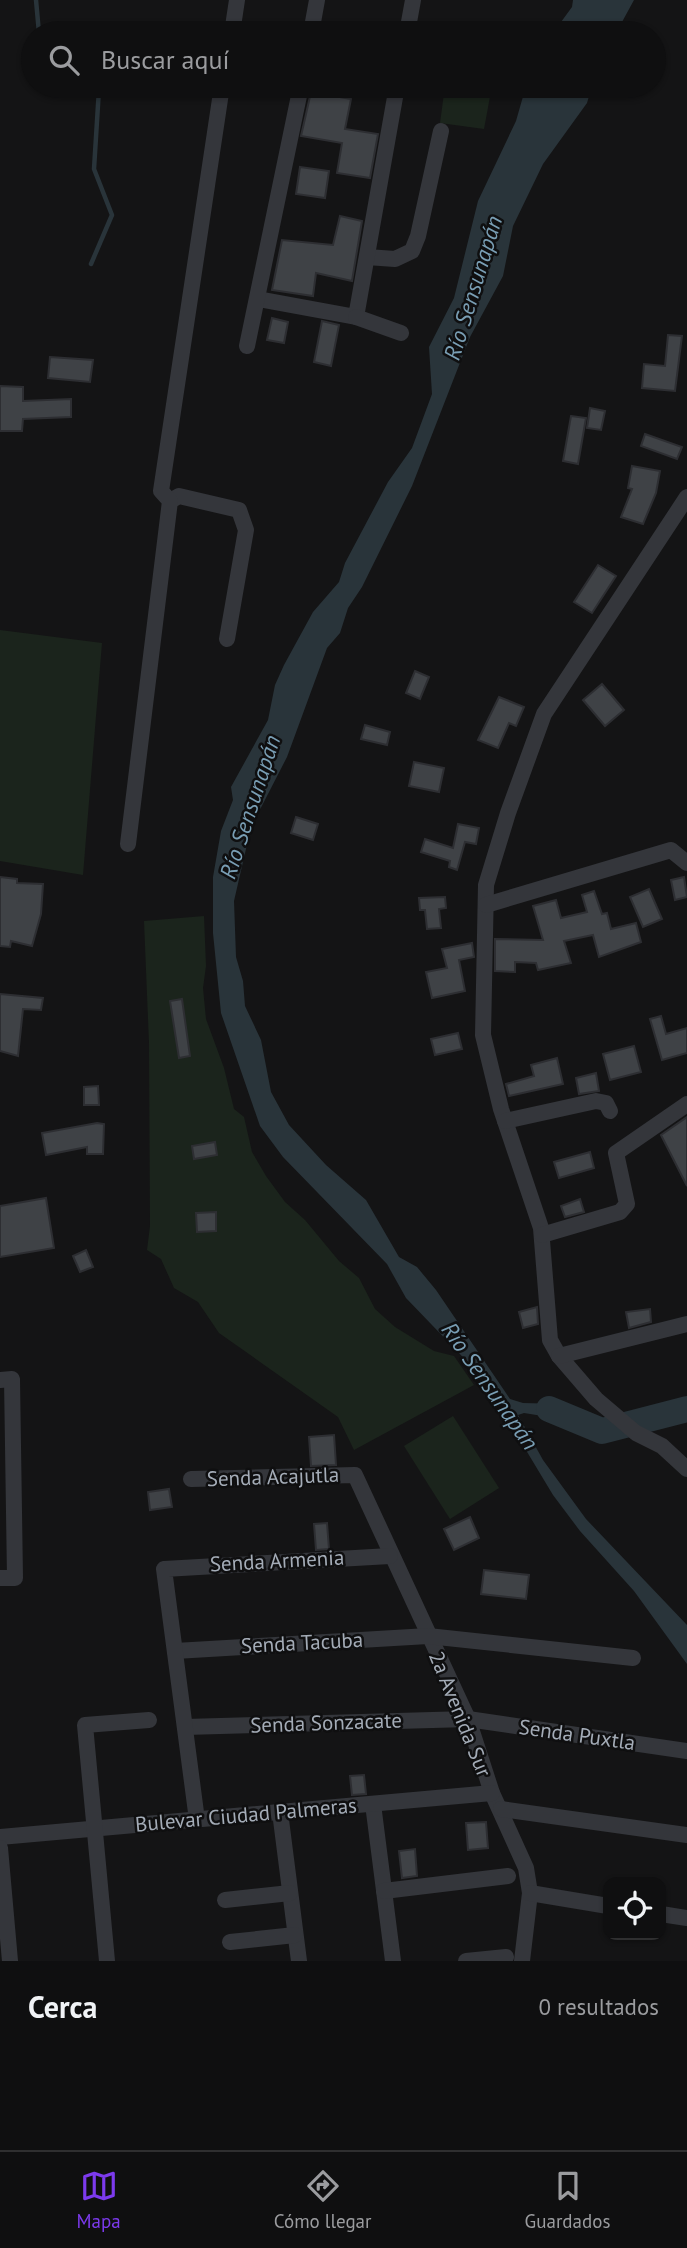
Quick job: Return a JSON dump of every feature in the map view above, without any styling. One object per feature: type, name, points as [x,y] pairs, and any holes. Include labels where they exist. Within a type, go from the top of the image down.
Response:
[{"type":"street","points":[[234,21],[237,0]]},
{"type":"street","points":[[313,21],[317,0]]},
{"type":"street","points":[[409,21],[412,0]]},
{"type":"street","points":[[128,844],[170,501],[161,491],[220,98]]},
{"type":"street","points":[[247,346],[299,98]]},
{"type":"street","points":[[356,317],[395,98]]},
{"type":"street","points":[[367,257],[395,259],[412,251],[418,236],[441,131]]},
{"type":"street","points":[[258,299],[356,317],[401,334]]},
{"type":"street","points":[[170,501],[178,496],[239,510],[244,519],[246,530],[227,639]]},
{"type":"street","points":[[687,497],[544,714],[508,813],[486,886],[483,1035],[505,1121],[542,1235],[550,1340],[559,1356],[596,1399],[636,1433],[662,1446],[687,1469]]},
{"type":"street","points":[[486,905],[671,850],[687,863]]},
{"type":"street","points":[[505,1121],[596,1101],[606,1103],[610,1111]]},
{"type":"street","points":[[542,1235],[620,1212],[627,1204],[616,1153],[629,1141],[687,1104]]},
{"type":"street","points":[[559,1356],[687,1324]]},
{"type":"street","points":[[6,1380],[8,1578]]},
{"type":"street","name":"Senda Acajutla","points":[[191,1479],[355,1475]]},
{"type":"street","name":"2a Avenida Sur","points":[[355,1475],[390,1556],[468,1720],[492,1793],[526,1868],[530,1893],[510,1956]]},
{"type":"street","name":"Senda Armenia","points":[[175,1651],[164,1569],[390,1556]]},
{"type":"street","name":"Senda Tacuba","points":[[175,1651],[428,1636],[632,1658]]},
{"type":"street","points":[[175,1651],[197,1820]]},
{"type":"street","points":[[107,1961],[85,1725],[149,1720]]},
{"type":"street","name":"Senda Sonzacate","points":[[185,1727],[468,1720]]},
{"type":"street","name":"Senda Puxtla","points":[[468,1720],[687,1751]]},
{"type":"street","name":"Bulevar Ciudad Palmeras","points":[[0,1837],[492,1793]]},
{"type":"street","points":[[373,1804],[393,1961]]},
{"type":"street","points":[[501,1809],[687,1835]]},
{"type":"street","points":[[280,1812],[299,1961]]},
{"type":"street","points":[[0,1848],[10,1961]]},
{"type":"street","points":[[384,1891],[506,1876]]},
{"type":"street","points":[[225,1900],[290,1893]]},
{"type":"street","points":[[530,1893],[603,1905]]},
{"type":"street","points":[[666,1915],[687,1918]]},
{"type":"street","points":[[229,1942],[295,1935]]},
{"type":"street","points":[[466,1961],[510,1956]]},
{"type":"shaded area","points":[[443,98],[490,98],[484,129],[440,123]]},
{"type":"shaded area","points":[[0,630],[102,643],[83,875],[0,861]]},
{"type":"shaded area","points":[[204,916],[206,966],[203,988],[206,1019],[224,1068],[234,1109],[244,1117],[252,1152],[285,1202],[305,1220],[339,1261],[359,1278],[375,1309],[395,1327],[434,1351],[454,1356],[474,1385],[354,1450],[338,1417],[219,1333],[198,1302],[174,1288],[161,1259],[147,1250],[150,1226],[149,1043],[144,921]]},
{"type":"shaded area","points":[[453,1416],[499,1488],[450,1519],[404,1446]]},
{"type":"water","points":[[573,0],[634,0],[623,21],[562,21],[572,7]]},
{"type":"water","name":"Río Sensunapán","points":[[523,98],[588,98],[543,164],[513,226],[503,276],[470,337],[412,486],[362,587],[348,608],[340,633],[327,648],[287,757],[251,827],[234,901],[236,957],[243,981],[245,1006],[261,1040],[271,1092],[289,1125],[326,1165],[366,1200],[399,1257],[417,1267],[436,1290],[510,1399],[523,1403],[562,1404],[580,1422],[524,1413],[518,1415],[543,1460],[586,1519],[687,1625],[687,1664],[634,1591],[580,1531],[553,1495],[482,1377],[406,1298],[387,1264],[283,1157],[260,1126],[221,1013],[213,933],[213,877],[221,831],[233,800],[231,787],[268,720],[275,685],[284,665],[313,612],[339,582],[345,563],[388,482],[412,448],[432,394],[429,347],[454,298],[478,201],[516,121]]},
{"type":"building","points":[[310,98],[351,99],[345,129],[378,134],[370,178],[337,173],[342,143],[301,136]]},
{"type":"building","points":[[300,167],[329,171],[325,198],[296,194]]},
{"type":"building","points":[[340,216],[362,221],[352,281],[316,273],[313,296],[272,290],[282,240],[333,245]]},
{"type":"building","points":[[272,318],[288,322],[284,343],[267,340]]},
{"type":"building","points":[[322,321],[339,325],[331,366],[314,362]]},
{"type":"building","points":[[668,335],[682,336],[675,391],[642,388],[644,364],[665,366]]},
{"type":"building","points":[[50,357],[93,360],[90,382],[48,378]]},
{"type":"building","points":[[0,386],[23,387],[23,401],[71,399],[71,417],[23,419],[22,431],[0,431]]},
{"type":"building","points":[[590,408],[605,411],[601,430],[587,428]]},
{"type":"building","points":[[571,416],[586,418],[578,464],[563,461]]},
{"type":"building","points":[[645,434],[682,447],[677,459],[641,446]]},
{"type":"building","points":[[632,466],[660,471],[656,493],[643,524],[621,517],[632,489],[628,488]]},
{"type":"building","points":[[598,565],[616,576],[592,613],[574,602]]},
{"type":"building","points":[[415,671],[429,677],[420,699],[406,693]]},
{"type":"building","points":[[602,684],[624,710],[605,726],[583,700]]},
{"type":"building","points":[[499,697],[524,707],[516,726],[509,723],[498,748],[478,740]]},
{"type":"building","points":[[365,725],[390,732],[387,745],[361,739]]},
{"type":"building","points":[[414,762],[444,768],[439,792],[409,786]]},
{"type":"building","points":[[296,817],[318,824],[313,840],[291,833]]},
{"type":"building","points":[[458,824],[479,828],[476,844],[465,842],[457,870],[449,867],[450,861],[421,852],[425,839],[453,848]]},
{"type":"building","points":[[0,877],[17,879],[17,883],[43,884],[41,914],[32,946],[11,941],[10,947],[0,946]]},
{"type":"building","points":[[684,877],[687,897],[675,900],[671,880]]},
{"type":"building","points":[[649,889],[662,919],[643,927],[630,897]]},
{"type":"building","points":[[594,891],[602,914],[607,913],[611,929],[636,923],[641,942],[599,957],[593,935],[564,941],[571,963],[538,970],[536,963],[515,962],[515,972],[495,971],[495,939],[543,940],[533,906],[556,900],[561,918],[587,912],[582,895]]},
{"type":"building","points":[[445,897],[446,908],[439,909],[441,928],[427,929],[425,910],[420,910],[419,898]]},
{"type":"building","points":[[472,943],[474,957],[459,960],[465,991],[432,998],[426,972],[447,968],[442,949]]},
{"type":"building","points":[[0,994],[43,998],[41,1010],[23,1009],[18,1056],[0,1051]]},
{"type":"building","points":[[182,999],[190,1056],[179,1058],[170,1001]]},
{"type":"building","points":[[661,1016],[666,1034],[687,1028],[687,1053],[662,1060],[650,1019]]},
{"type":"building","points":[[458,1033],[462,1049],[435,1055],[431,1039]]},
{"type":"building","points":[[634,1046],[641,1072],[610,1080],[603,1054]]},
{"type":"building","points":[[557,1058],[563,1084],[509,1096],[506,1084],[534,1076],[531,1065]]},
{"type":"building","points":[[596,1073],[599,1091],[579,1094],[576,1078]]},
{"type":"building","points":[[98,1086],[99,1105],[84,1105],[84,1087]]},
{"type":"building","points":[[687,1117],[687,1186],[661,1135]]},
{"type":"building","points":[[104,1124],[103,1154],[87,1154],[87,1147],[46,1155],[42,1133]]},
{"type":"building","points":[[215,1142],[217,1155],[194,1159],[192,1146]]},
{"type":"building","points":[[590,1152],[594,1168],[559,1178],[554,1162]]},
{"type":"building","points":[[46,1198],[54,1248],[0,1257],[0,1206]]},
{"type":"building","points":[[580,1199],[584,1212],[565,1217],[561,1206]]},
{"type":"building","points":[[216,1212],[216,1231],[197,1232],[196,1213]]},
{"type":"building","points":[[86,1250],[93,1267],[80,1272],[73,1256]]},
{"type":"building","points":[[537,1307],[538,1324],[523,1328],[519,1312]]},
{"type":"building","points":[[650,1309],[651,1322],[629,1328],[626,1312]]},
{"type":"building","points":[[334,1435],[336,1465],[311,1466],[309,1437]]},
{"type":"building","points":[[169,1489],[172,1507],[150,1510],[148,1492]]},
{"type":"building","points":[[470,1517],[479,1538],[454,1550],[444,1529]]},
{"type":"building","points":[[327,1523],[329,1549],[316,1550],[314,1524]]},
{"type":"building","points":[[484,1570],[529,1575],[526,1599],[481,1594]]},
{"type":"building","points":[[364,1775],[366,1794],[352,1795],[350,1776]]},
{"type":"building","points":[[486,1822],[488,1848],[468,1850],[466,1823]]},
{"type":"building","points":[[415,1849],[417,1876],[402,1878],[399,1851]]},
{"type":"waterway","points":[[36,0],[38,21]]},
{"type":"waterway","points":[[91,264],[112,215],[94,169],[98,98]]},
{"type":"waterway","points":[[549,1409],[602,1431],[687,1409]]}]
